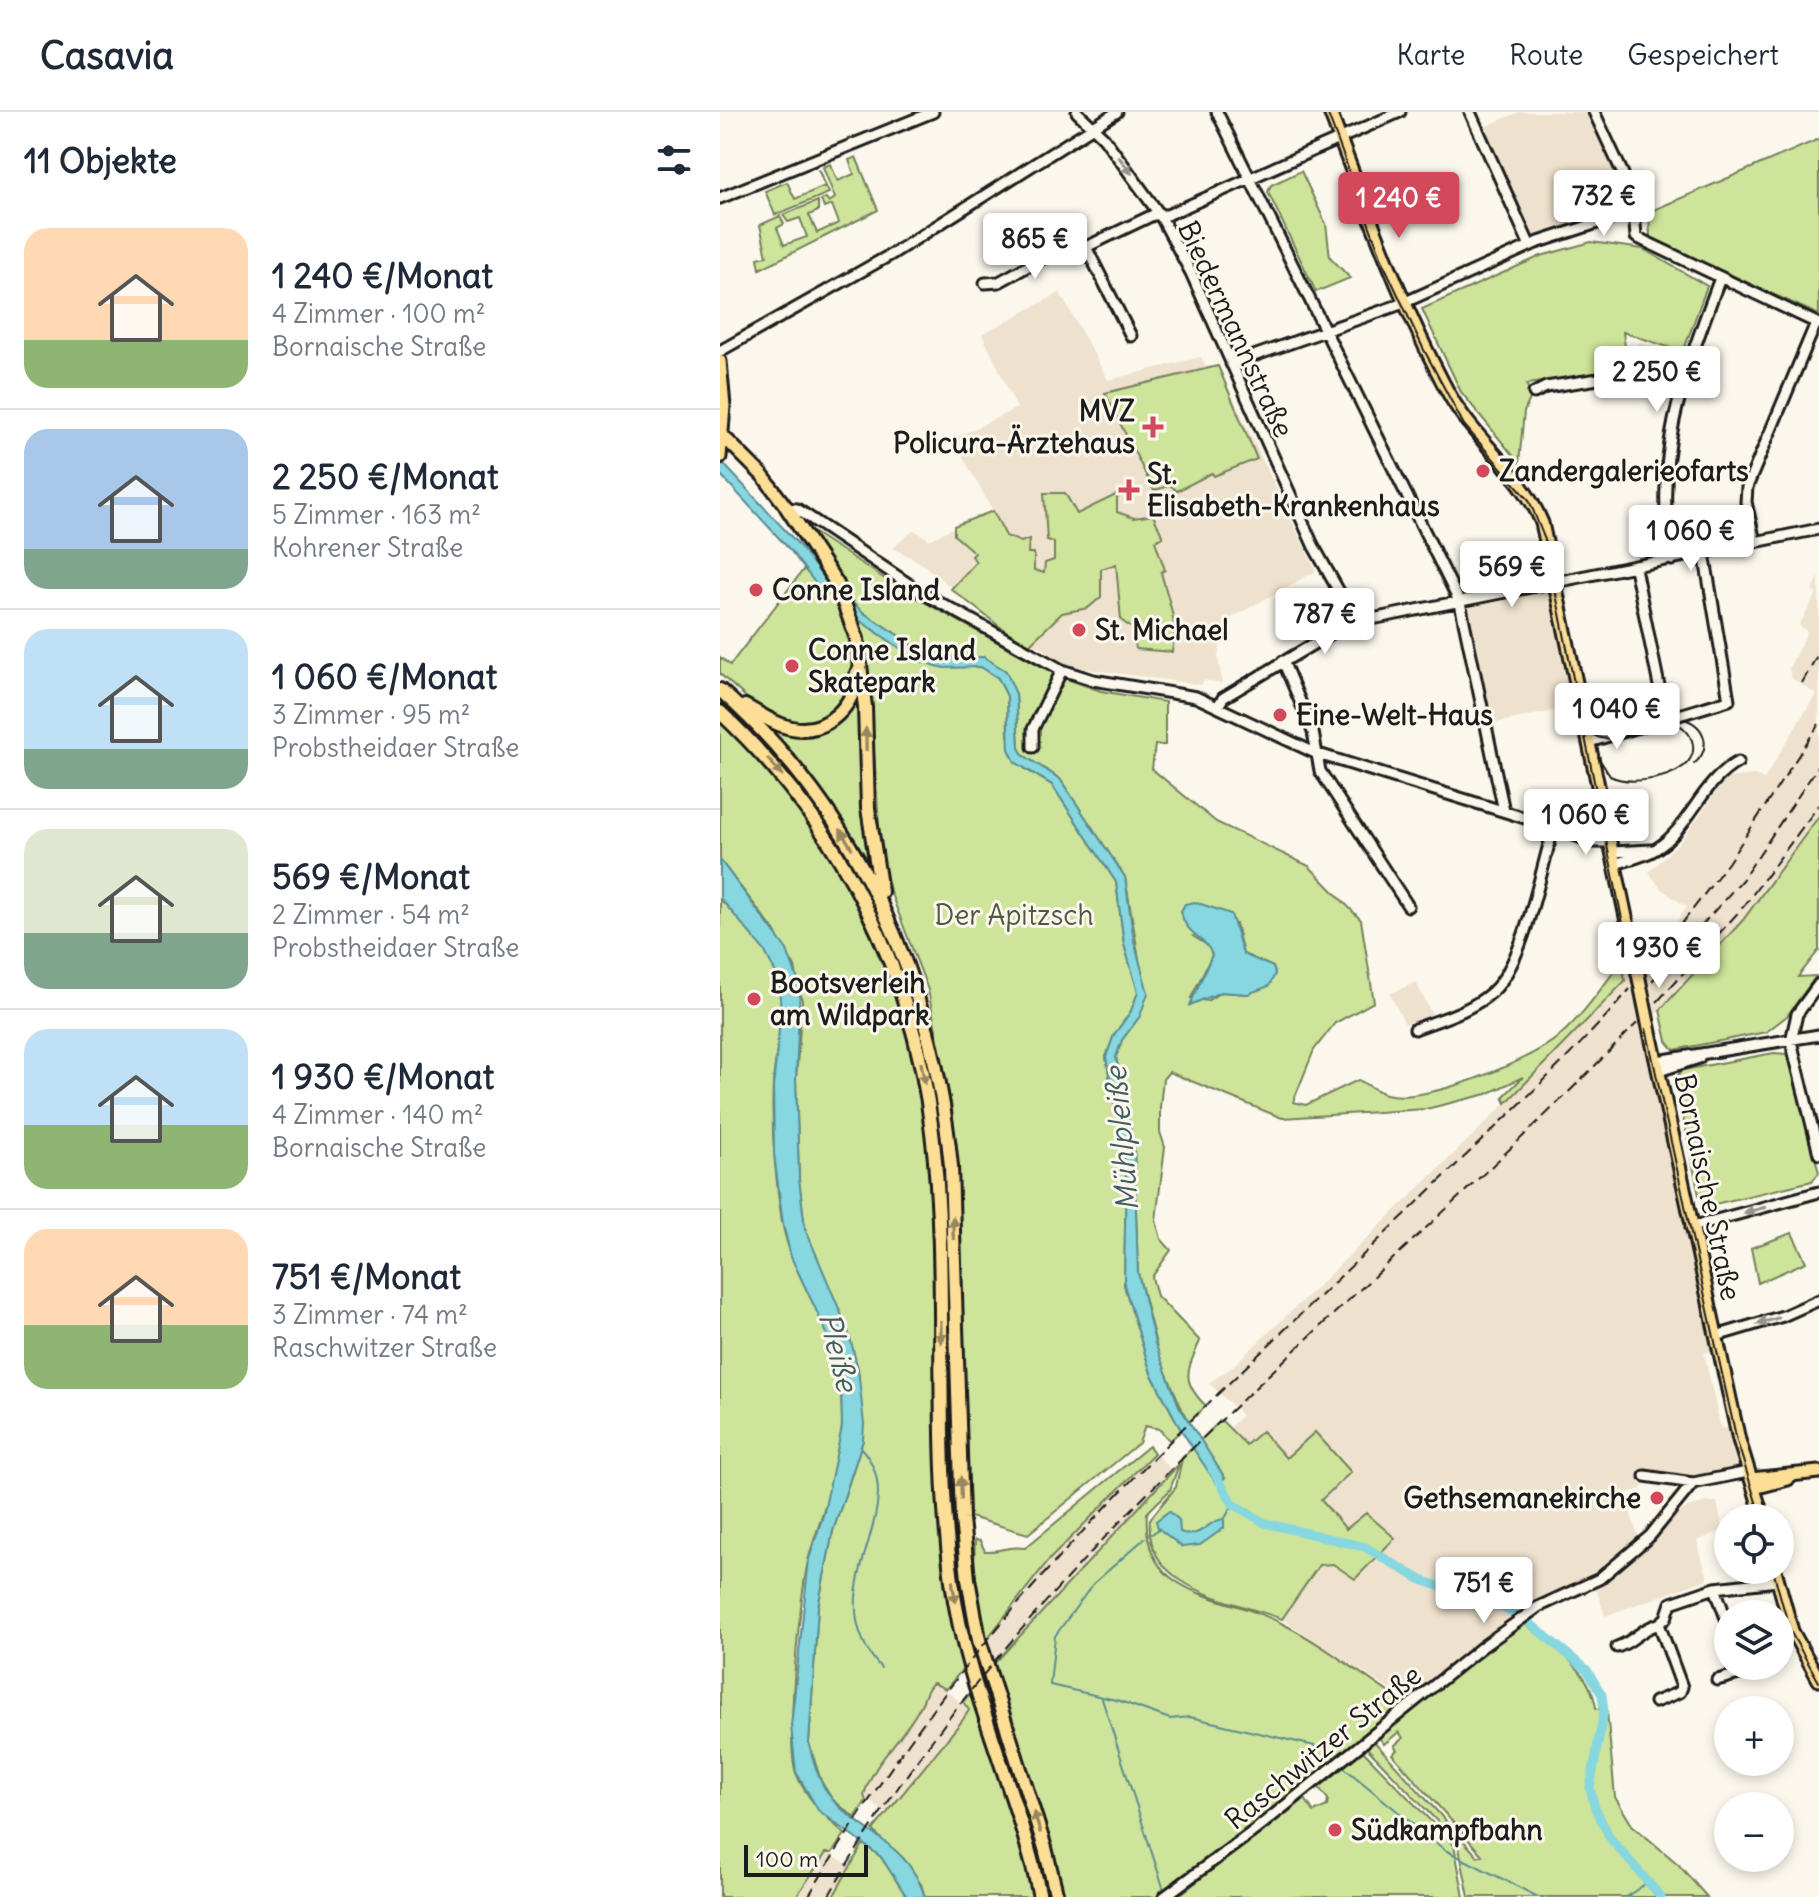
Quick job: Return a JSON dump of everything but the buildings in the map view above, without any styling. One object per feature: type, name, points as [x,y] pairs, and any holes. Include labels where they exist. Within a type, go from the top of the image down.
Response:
[{"type":"highway","points":[[787,508],[837,584],[859,648],[865,707],[868,808],[884,907]]},
{"type":"highway","points":[[722,692],[789,728],[813,727],[836,716],[851,698],[857,683],[859,648]]},
{"type":"highway","points":[[722,692],[780,749],[821,801],[884,907],[920,998],[946,1112],[951,1166],[962,1519],[973,1612],[1057,1897]]},
{"type":"highway","points":[[720,712],[777,770],[828,839],[882,939],[914,1032],[929,1105],[935,1163],[945,1514],[952,1582],[966,1653],[1040,1897]]},
{"type":"main road","name":"Bornaische Straße","points":[[1330,112],[1404,302],[1467,423],[1531,499],[1542,523],[1557,582],[1691,1227],[1759,1504]]},
{"type":"main road","points":[[720,361],[724,437],[720,457]]},
{"type":"main road","points":[[724,437],[763,476],[787,508]]},
{"type":"main road","points":[[1751,1480],[1819,1472]]},
{"type":"main road","points":[[1778,1584],[1792,1631],[1819,1680]]},
{"type":"street","points":[[720,198],[933,112]]},
{"type":"street","name":"Biedermannstraße","points":[[1077,112],[1095,126],[1160,215],[1191,273],[1313,545],[1356,622]]},
{"type":"street","points":[[720,351],[849,280],[1117,112]]},
{"type":"street","points":[[1217,112],[1460,603],[1504,811]]},
{"type":"street","points":[[1086,247],[1153,215],[1160,215],[1400,112]]},
{"type":"street","points":[[1470,112],[1530,246]]},
{"type":"street","points":[[1594,112],[1633,206],[1636,237],[1818,324],[1747,487],[1746,502],[1755,542]]},
{"type":"street","points":[[1231,364],[1404,302],[1530,246],[1633,206]]},
{"type":"street","points":[[985,283],[999,282],[1074,241],[1086,247],[1131,336]]},
{"type":"street","points":[[1672,560],[1667,533],[1667,461],[1680,387],[1720,278]]},
{"type":"street","points":[[1534,393],[1546,387],[1631,374],[1680,387]]},
{"type":"street","points":[[787,508],[803,522],[824,530],[919,591],[1062,670],[1093,680],[1196,697],[1315,753],[1554,827],[1592,842],[1655,851],[1674,832],[1721,771],[1738,762]]},
{"type":"street","points":[[1218,706],[1223,698],[1283,661],[1356,622],[1819,529]]},
{"type":"street","points":[[1589,742],[1729,700],[1704,553]]},
{"type":"street","points":[[1635,568],[1666,720]]},
{"type":"street","points":[[1283,661],[1313,732],[1315,753],[1335,798],[1408,906]]},
{"type":"street","points":[[1033,747],[1033,729],[1062,670]]},
{"type":"street","points":[[1415,1029],[1481,1001],[1508,974],[1521,944],[1554,827]]},
{"type":"street","points":[[1819,984],[1797,1014],[1791,1041],[1819,1154]]},
{"type":"street","points":[[1658,1066],[1819,1035]]},
{"type":"street","points":[[1691,1227],[1819,1192]]},
{"type":"street","points":[[1716,1336],[1783,1316],[1819,1300]]},
{"type":"street","points":[[1645,1476],[1693,1483],[1751,1480]]},
{"type":"street","name":"Raschwitzer Straße","points":[[1164,1897],[1340,1763],[1515,1622],[1590,1584],[1618,1564],[1650,1536],[1693,1483]]},
{"type":"street","points":[[1617,1647],[1628,1644],[1645,1627],[1659,1624],[1666,1618],[1671,1603],[1735,1584]]},
{"type":"street","points":[[1715,1588],[1719,1600]]},
{"type":"street","points":[[1655,1702],[1680,1692],[1682,1687],[1659,1624]]},
{"type":"shaded area","points":[[1519,112],[1594,112],[1634,211],[1530,246],[1478,130]]},
{"type":"shaded area","name":"St. Elisabeth-Krankenhaus","points":[[1060,293],[1108,380],[1201,357],[1206,367],[1217,365],[1316,571],[1229,619],[1218,655],[1222,683],[1203,680],[1202,685],[1065,666],[1040,646],[1029,645],[1003,629],[920,562],[893,548],[914,530],[930,540],[967,520],[993,511],[953,439],[1017,408],[982,334]]},
{"type":"shaded area","points":[[1639,342],[1678,355],[1669,382],[1629,368]]},
{"type":"shaded area","points":[[1819,577],[1819,816],[1743,920],[1648,1023],[1718,1349],[1704,1353],[1721,1429],[1736,1426],[1748,1472],[1693,1483],[1680,1479],[1679,1474],[1648,1472],[1641,1489],[1625,1494],[1638,1537],[1632,1548],[1538,1607],[1412,1704],[1282,1619],[1319,1565],[1333,1564],[1355,1579],[1395,1538],[1347,1530],[1321,1499],[1315,1433],[1286,1458],[1246,1445],[1229,1428],[1242,1415],[1209,1383],[1231,1368],[1506,1103],[1671,930],[1687,907],[1661,889],[1649,872],[1682,840],[1726,778],[1755,775],[1764,779],[1816,694],[1791,678],[1789,668],[1807,632],[1799,625],[1817,594],[1812,591]]},
{"type":"shaded area","points":[[1557,582],[1581,705],[1486,725],[1460,603]]},
{"type":"shaded area","points":[[1416,982],[1432,1015],[1405,1024],[1390,994]]},
{"type":"shaded area","points":[[1149,1446],[1177,1476],[1170,1490],[997,1673],[984,1629],[1135,1457]]},
{"type":"shaded area","points":[[1717,1502],[1714,1504],[1714,1534],[1697,1541],[1708,1579],[1605,1616],[1596,1588],[1655,1540],[1671,1520],[1686,1508]]},
{"type":"shaded area","points":[[933,1683],[939,1684],[969,1710],[902,1798],[890,1812],[884,1812],[864,1796],[869,1777]]},
{"type":"shaded area","points":[[826,1853],[850,1865],[852,1870],[839,1897],[796,1897]]},
{"type":"green space","points":[[1819,139],[1819,315],[1650,238],[1649,212]]},
{"type":"green space","points":[[856,157],[878,210],[760,269],[758,258],[767,256],[760,225],[780,216],[784,224],[777,228],[784,245],[807,237],[800,218],[788,222],[783,215],[818,201],[818,211],[809,215],[817,233],[839,223],[832,205],[824,208],[821,200],[826,198],[829,202],[835,198],[823,167],[830,164],[838,181],[854,174],[849,160]]},
{"type":"green space","points":[[818,169],[829,193],[775,215],[765,191],[787,182],[795,199],[825,186]]},
{"type":"green space","points":[[1301,171],[1326,224],[1330,257],[1350,278],[1316,292],[1268,192],[1271,185]]},
{"type":"green space","points":[[1591,242],[1643,249],[1707,286],[1683,352],[1623,332],[1628,370],[1527,384],[1530,399],[1524,412],[1519,463],[1461,392],[1422,309],[1541,256]]},
{"type":"green space","points":[[1218,366],[1257,459],[1214,476],[1212,473],[1177,491],[1170,485],[1154,491],[1105,393]]},
{"type":"green space","points":[[1124,491],[1126,494],[1117,497],[1117,512],[1134,518],[1153,515],[1163,537],[1155,541],[1165,570],[1161,572],[1173,621],[1172,652],[1136,649],[1133,629],[1121,620],[1116,564],[1101,569],[1101,597],[1088,608],[1062,613],[1029,645],[951,589],[976,562],[972,556],[975,553],[954,535],[954,526],[993,511],[1006,536],[1021,542],[1029,539],[1028,553],[1034,553],[1034,570],[1044,573],[1045,563],[1054,560],[1054,542],[1047,540],[1044,493],[1065,493],[1077,514]]},
{"type":"green space","name":"Der Apitzsch","points":[[810,530],[902,590],[1061,677],[1101,691],[1165,702],[1165,745],[1155,745],[1152,769],[1216,822],[1309,866],[1361,920],[1374,1002],[1335,1023],[1314,1050],[1293,1102],[1306,1105],[1358,1080],[1386,1094],[1403,1096],[1424,1093],[1500,1069],[1558,1037],[1584,1011],[1622,961],[1625,981],[1506,1103],[1503,1097],[1523,1077],[1487,1094],[1426,1109],[1282,1118],[1169,1072],[1163,1079],[1160,1107],[1160,1132],[1165,1147],[1156,1220],[1161,1239],[1171,1250],[1152,1277],[1157,1296],[1200,1341],[1188,1375],[1192,1389],[1206,1406],[1188,1423],[1159,1356],[1138,1273],[1134,1149],[1116,1057],[1122,1040],[1140,1016],[1139,959],[1125,877],[1060,779],[1023,755],[1019,748],[1016,694],[973,655],[944,658],[924,652],[864,613],[853,604],[839,574]],"holes":[[[1236,924],[1243,954],[1273,967],[1275,974],[1247,994],[1221,992],[1207,1001],[1191,998],[1212,955],[1210,947],[1193,936]]]},
{"type":"green space","points":[[804,569],[841,610],[850,647],[848,687],[841,704],[830,717],[813,723],[780,719],[752,702],[720,674],[720,657],[730,665]]},
{"type":"green space","name":"Der Apitzsch","points":[[859,620],[920,661],[981,667],[998,678],[1007,696],[1008,736],[1025,769],[1052,785],[1116,882],[1124,944],[1138,992],[1131,1011],[1114,1035],[1106,1057],[1126,1170],[1124,1285],[1151,1373],[1181,1430],[1170,1441],[1159,1429],[1145,1426],[1139,1443],[1028,1534],[970,1517],[960,1219],[952,1109],[928,990],[890,891],[881,855],[869,678]]},
{"type":"green space","name":"Der Apitzsch","points":[[859,690],[869,861],[814,780],[763,722],[777,727],[836,723],[852,707]]},
{"type":"green space","name":"Der Apitzsch","points":[[720,722],[786,795],[841,876],[864,920],[901,1011],[924,1125],[931,1225],[938,1498],[947,1584],[963,1669],[946,1689],[933,1683],[928,1688],[914,1717],[875,1771],[864,1795],[866,1801],[855,1818],[832,1799],[821,1781],[809,1743],[818,1607],[833,1531],[863,1440],[858,1369],[805,1228],[799,1179],[796,1079],[802,1001],[795,967],[773,929],[720,860]]},
{"type":"green space","points":[[1819,816],[1819,950],[1798,977],[1816,976],[1787,1016],[1766,1032],[1674,1050],[1667,1041],[1660,1010],[1743,920]]},
{"type":"green space","points":[[720,898],[761,944],[778,975],[782,1001],[773,1083],[773,1118],[782,1222],[794,1263],[829,1339],[841,1398],[839,1456],[805,1575],[795,1666],[792,1731],[793,1756],[800,1782],[817,1806],[845,1834],[832,1853],[826,1853],[796,1897],[720,1897]]},
{"type":"green space","points":[[1774,1053],[1786,1054],[1790,1060],[1819,1173],[1812,1181],[1711,1205],[1699,1195],[1675,1078],[1683,1070]]},
{"type":"green space","points":[[1792,1233],[1806,1262],[1758,1283],[1751,1248]]},
{"type":"green space","points":[[1221,1420],[1246,1445],[1262,1431],[1286,1458],[1315,1432],[1351,1472],[1321,1500],[1346,1529],[1366,1513],[1395,1538],[1355,1579],[1333,1564],[1319,1565],[1282,1619],[1216,1597],[1175,1576],[1160,1561],[1152,1543],[1150,1519],[1176,1487],[1182,1458]]},
{"type":"green space","points":[[1149,1446],[1154,1453],[1048,1561],[987,1639],[974,1566],[975,1540],[980,1541],[985,1551],[1025,1548]]},
{"type":"green space","points":[[1179,1464],[1170,1490],[1147,1513],[1149,1541],[1157,1562],[1171,1578],[1189,1589],[1279,1622],[1309,1639],[1397,1698],[1401,1709],[1244,1834],[1157,1897],[1064,1897],[994,1664]]},
{"type":"green space","points":[[1523,1623],[1568,1659],[1587,1681],[1596,1708],[1607,1711],[1615,1797],[1632,1825],[1678,1864],[1707,1897],[1469,1897],[1458,1843],[1365,1746],[1373,1740],[1478,1857],[1482,1855],[1392,1754],[1397,1750],[1394,1746],[1403,1738],[1399,1732],[1384,1744],[1378,1736],[1484,1650]]},
{"type":"green space","points":[[971,1692],[1026,1858],[1034,1897],[925,1897],[921,1884],[873,1830],[962,1721],[969,1710],[963,1702]]},
{"type":"green space","name":"Südkampfbahn","points":[[1363,1751],[1454,1845],[1464,1897],[1169,1897],[1182,1893],[1305,1799],[1314,1812],[1327,1806],[1328,1799],[1319,1788]]},
{"type":"green space","points":[[863,1844],[881,1857],[907,1897],[833,1897]]},
{"type":"water","points":[[720,460],[798,544],[824,578],[864,613],[924,652],[944,658],[984,657],[1006,671],[1016,694],[1019,748],[1023,755],[1060,779],[1125,877],[1134,941],[1148,993],[1140,1016],[1122,1040],[1116,1057],[1134,1149],[1138,1273],[1155,1343],[1179,1406],[1225,1478],[1216,1483],[1181,1430],[1151,1373],[1124,1285],[1126,1170],[1106,1057],[1114,1035],[1131,1011],[1138,992],[1124,944],[1116,882],[1052,785],[1015,762],[1009,749],[1007,696],[998,678],[981,667],[944,668],[919,661],[859,620],[816,584],[790,550],[720,474]]},
{"type":"water","name":"Pleiße","points":[[720,860],[787,950],[800,986],[796,1079],[799,1179],[805,1228],[848,1330],[858,1369],[864,1424],[863,1440],[833,1531],[818,1607],[809,1743],[817,1773],[828,1794],[846,1813],[897,1852],[918,1879],[925,1897],[907,1897],[881,1857],[818,1810],[796,1772],[791,1726],[809,1559],[824,1512],[842,1427],[841,1380],[826,1331],[791,1257],[783,1224],[774,1154],[773,1087],[781,1011],[778,977],[764,950],[720,898]]},
{"type":"water","points":[[1195,902],[1231,914],[1243,954],[1273,967],[1275,974],[1269,986],[1248,994],[1221,992],[1190,1005],[1212,955],[1183,919],[1181,911],[1185,904]]},
{"type":"water","points":[[1169,1511],[1179,1520],[1180,1532],[1193,1534],[1224,1519],[1224,1528],[1200,1545],[1182,1547],[1158,1528],[1156,1521]]},
{"type":"waterway","points":[[861,1448],[875,1472],[878,1497],[858,1580],[856,1609],[862,1638],[881,1668]]},
{"type":"waterway","name":"Mühlpleiße","points":[[1212,1469],[1233,1504],[1265,1523],[1365,1547],[1421,1580],[1504,1608],[1527,1621],[1587,1670],[1602,1695],[1604,1710],[1590,1788],[1595,1808],[1610,1838],[1661,1897]]},
{"type":"waterway","points":[[1224,1520],[1233,1504]]},
{"type":"waterway","points":[[1152,1534],[1159,1529]]},
{"type":"waterway","points":[[1145,1538],[1093,1584],[1055,1636],[1050,1685],[1120,1701],[1170,1719],[1190,1717],[1323,1748],[1336,1759]]},
{"type":"waterway","points":[[1102,1699],[1164,1890]]},
{"type":"waterway","points":[[1342,1766],[1445,1850],[1538,1897]]},
{"type":"waterway","points":[[1626,1897],[1648,1882]]},
{"type":"tram line","points":[[1327,112],[1385,267],[1423,348],[1464,425],[1529,500],[1545,540],[1622,919],[1737,1441],[1757,1504]]},
{"type":"tram line","points":[[1684,719],[1697,727],[1704,738],[1703,751],[1694,764]]},
{"type":"tram line","points":[[1584,724],[1592,734],[1612,738],[1672,722],[1684,729],[1692,740],[1692,754],[1684,766],[1668,775],[1647,780],[1610,776],[1598,757]]},
{"type":"tram line","points":[[1777,1584],[1790,1631],[1819,1682]]},
{"type":"railway","points":[[1802,683],[1819,652]]},
{"type":"railway","points":[[1649,967],[1728,863],[1819,724]]},
{"type":"railway","points":[[1652,981],[1742,880],[1819,765]]},
{"type":"railway","points":[[1657,1002],[1744,906],[1819,805]]},
{"type":"railway","points":[[808,1897],[875,1791],[923,1723],[1049,1568],[1152,1460],[1528,1096],[1630,989]]},
{"type":"railway","points":[[828,1897],[911,1770],[1002,1652],[1101,1541],[1313,1333],[1531,1129],[1637,1023]]},
{"type":"place","name":"MVZ Policura-Ärztehaus","points":[[1153,427]]},
{"type":"place","name":"Zandergalerieofarts","points":[[1483,471]]},
{"type":"place","name":"St. Elisabeth-Krankenhaus","points":[[1129,490]]},
{"type":"place","name":"Conne Island","points":[[756,590]]},
{"type":"place","name":"St. Michael","points":[[1079,630]]},
{"type":"place","name":"Conne Island Skatepark","points":[[792,666]]},
{"type":"place","name":"Eine-Welt-Haus","points":[[1280,715]]},
{"type":"place","name":"Bootsverleih am Wildpark","points":[[754,999]]},
{"type":"place","name":"Gethsemanekirche","points":[[1657,1498]]},
{"type":"place","name":"Südkampfbahn","points":[[1335,1830]]}]
